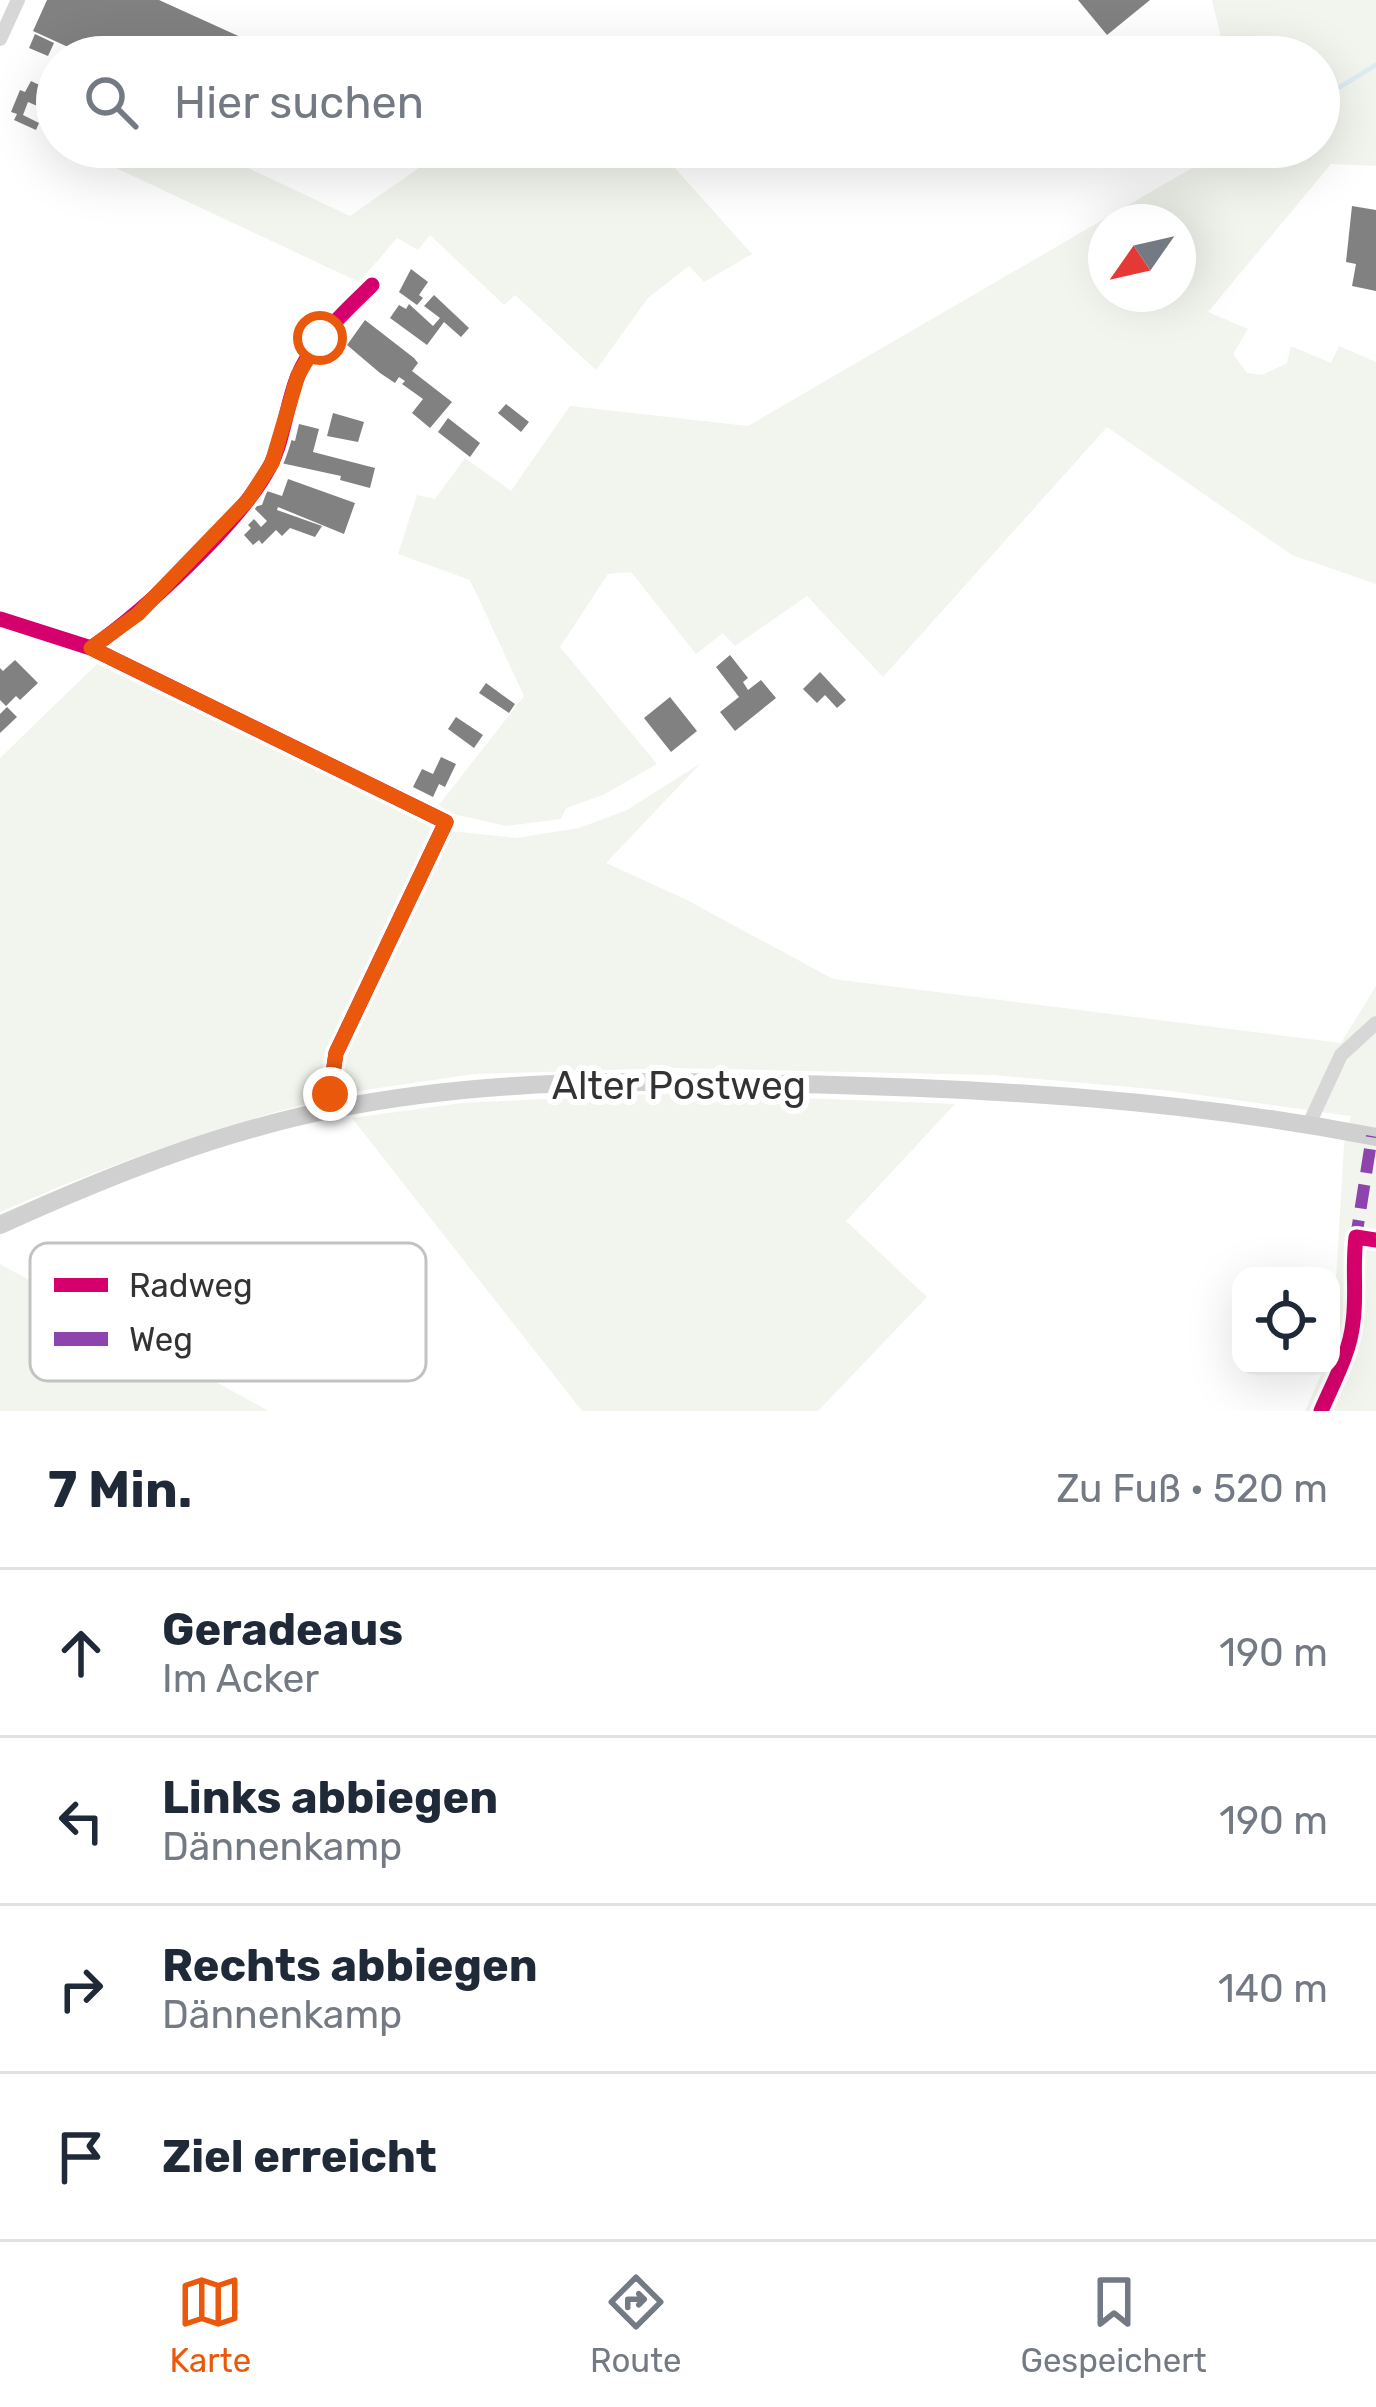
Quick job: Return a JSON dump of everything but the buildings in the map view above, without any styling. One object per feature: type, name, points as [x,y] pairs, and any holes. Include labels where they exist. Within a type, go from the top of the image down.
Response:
[{"type":"main road","name":"Alter Postweg","points":[[0,1225],[124,1171],[215,1139],[335,1109],[456,1088],[691,1082],[995,1089],[1165,1103],[1376,1137]]},
{"type":"street","points":[[0,39],[18,0]]},
{"type":"street","points":[[91,648],[138,614],[248,500],[272,463],[298,375],[320,338],[371,285]]},
{"type":"street","points":[[0,619],[91,648],[446,822],[336,1053],[330,1094],[335,1109]]},
{"type":"street","points":[[1310,1124],[1341,1055],[1376,1024]]},
{"type":"shaded area","points":[[1212,0],[1376,0],[1376,166],[1340,164],[1340,36],[1220,36]]},
{"type":"shaded area","points":[[116,168],[248,168],[350,216],[419,168],[675,168],[752,254],[704,282],[689,266],[648,298],[596,370],[515,295],[504,305],[430,235],[418,250],[397,238],[359,282]]},
{"type":"shaded area","points":[[1192,168],[1328,168],[1208,312],[1248,329],[1233,354],[1247,373],[1262,375],[1287,363],[1291,346],[1331,363],[1339,346],[1376,362],[1376,584],[1292,555],[1107,427],[883,677],[807,596],[735,646],[723,633],[696,654],[631,572],[608,574],[560,647],[657,764],[603,795],[566,808],[561,819],[506,826],[435,810],[524,696],[470,580],[398,554],[417,495],[435,499],[465,458],[511,491],[570,406],[748,426],[1088,228],[1088,312],[1196,312],[1196,204],[1130,204]]},
{"type":"shaded area","points":[[97,664],[437,827],[331,1051],[320,1094],[310,1103],[153,1151],[0,1212],[0,758]]},
{"type":"shaded area","points":[[701,763],[606,863],[685,899],[833,979],[1341,1043],[1376,986],[1376,1411],[1305,1411],[1321,1375],[1340,1375],[1337,1267],[1344,1144],[1351,1116],[1163,1090],[993,1075],[675,1068],[474,1074],[345,1093],[336,1073],[450,831],[516,838],[579,828],[627,810]]},
{"type":"shaded area","points":[[674,1093],[955,1104],[846,1221],[927,1297],[818,1411],[582,1411],[352,1118],[462,1103]]},
{"type":"shaded area","points":[[0,1264],[30,1280],[30,1381],[214,1381],[269,1411],[0,1411]]},
{"type":"waterway","points":[[1340,87],[1376,65]]},
{"type":"marked path","points":[[1355,1244],[1372,1136]]},
{"type":"cycle path","points":[[91,648],[163,589],[238,513],[275,456],[303,364],[372,285]]},
{"type":"cycle path","points":[[0,619],[91,648],[446,822],[336,1053],[330,1094],[335,1109]]},
{"type":"cycle path","points":[[1321,1411],[1351,1334],[1356,1237],[1376,1240]]},
{"type":"route","points":[[320,338],[298,375],[272,463],[248,500],[138,614],[91,648],[446,822],[336,1053],[330,1094]]}]
